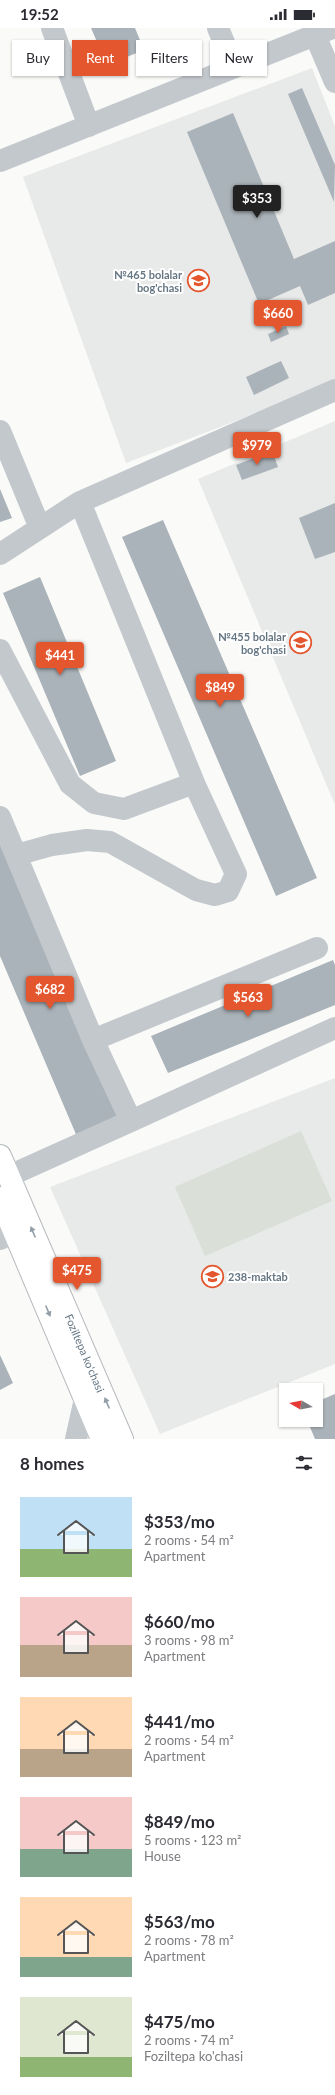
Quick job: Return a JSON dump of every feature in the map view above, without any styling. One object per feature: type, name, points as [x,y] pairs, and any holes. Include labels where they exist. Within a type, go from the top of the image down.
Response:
[{"type":"main road","name":"Foziltepa ko'chasi","points":[[0,1156],[122,1439]]},
{"type":"main road","name":"Foziltepa ko'chasi","points":[[0,1199],[8,1235],[102,1439]]},
{"type":"lane","points":[[52,28],[88,126]]},
{"type":"lane","points":[[218,28],[223,40]]},
{"type":"lane","points":[[267,54],[324,31],[335,82]]},
{"type":"lane","points":[[0,161],[212,76]]},
{"type":"lane","points":[[0,554],[80,502],[335,390]]},
{"type":"lane","points":[[0,431],[40,528]]},
{"type":"lane","points":[[16,855],[52,845],[87,840],[110,842],[196,890],[215,895],[228,891],[236,874],[194,783],[80,502]]},
{"type":"lane","points":[[0,650],[70,784],[94,803],[124,809],[194,783]]},
{"type":"lane","points":[[0,817],[93,1040],[131,1121]]},
{"type":"lane","points":[[93,1040],[317,948]]},
{"type":"lane","points":[[9,1176],[335,1028]]},
{"type":"lane","points":[[76,1439],[85,1400]]},
{"type":"shaded area","name":"№465 bolalar bog'chasi","points":[[312,68],[335,126],[335,383],[126,463],[23,177]]},
{"type":"shaded area","name":"№455 bolalar bog'chasi","points":[[335,421],[335,805],[198,479]]},
{"type":"shaded area","name":"238-maktab","points":[[335,1078],[335,1364],[288,1383],[279,1383],[279,1386],[160,1434],[50,1187]]},
{"type":"shaded area","points":[[301,1131],[332,1201],[205,1256],[175,1187]]},
{"type":"building","points":[[91,28],[135,28],[140,40],[136,40],[136,53],[128,56],[128,40],[96,40]]},
{"type":"building","points":[[302,88],[335,165],[334,202],[288,94]]},
{"type":"building","points":[[233,113],[294,259],[335,241],[335,293],[308,305],[300,286],[259,304],[187,132]]},
{"type":"building","points":[[286,326],[289,334],[271,342],[268,334]]},
{"type":"building","points":[[281,361],[289,378],[254,395],[246,377]]},
{"type":"building","points":[[272,451],[278,467],[242,480],[236,465]]},
{"type":"building","points":[[0,489],[12,518],[0,522]]},
{"type":"building","points":[[335,503],[335,552],[315,559],[299,518]]},
{"type":"building","points":[[163,520],[317,878],[276,896],[122,537]]},
{"type":"building","points":[[40,577],[116,761],[80,776],[3,593]]},
{"type":"building","points":[[0,835],[121,1121],[78,1139],[0,956]]},
{"type":"building","points":[[333,960],[335,965],[335,1005],[168,1073],[151,1036]]},
{"type":"building","points":[[0,1355],[13,1383],[0,1390]]},
{"type":"building","points":[[335,1394],[335,1439],[315,1439],[310,1427],[323,1427],[323,1399]]},
{"type":"place","name":"№465 bolalar bog'chasi","points":[[198,280]]},
{"type":"place","name":"№455 bolalar bog'chasi","points":[[301,642]]},
{"type":"place","name":"238-maktab","points":[[212,1276]]}]
